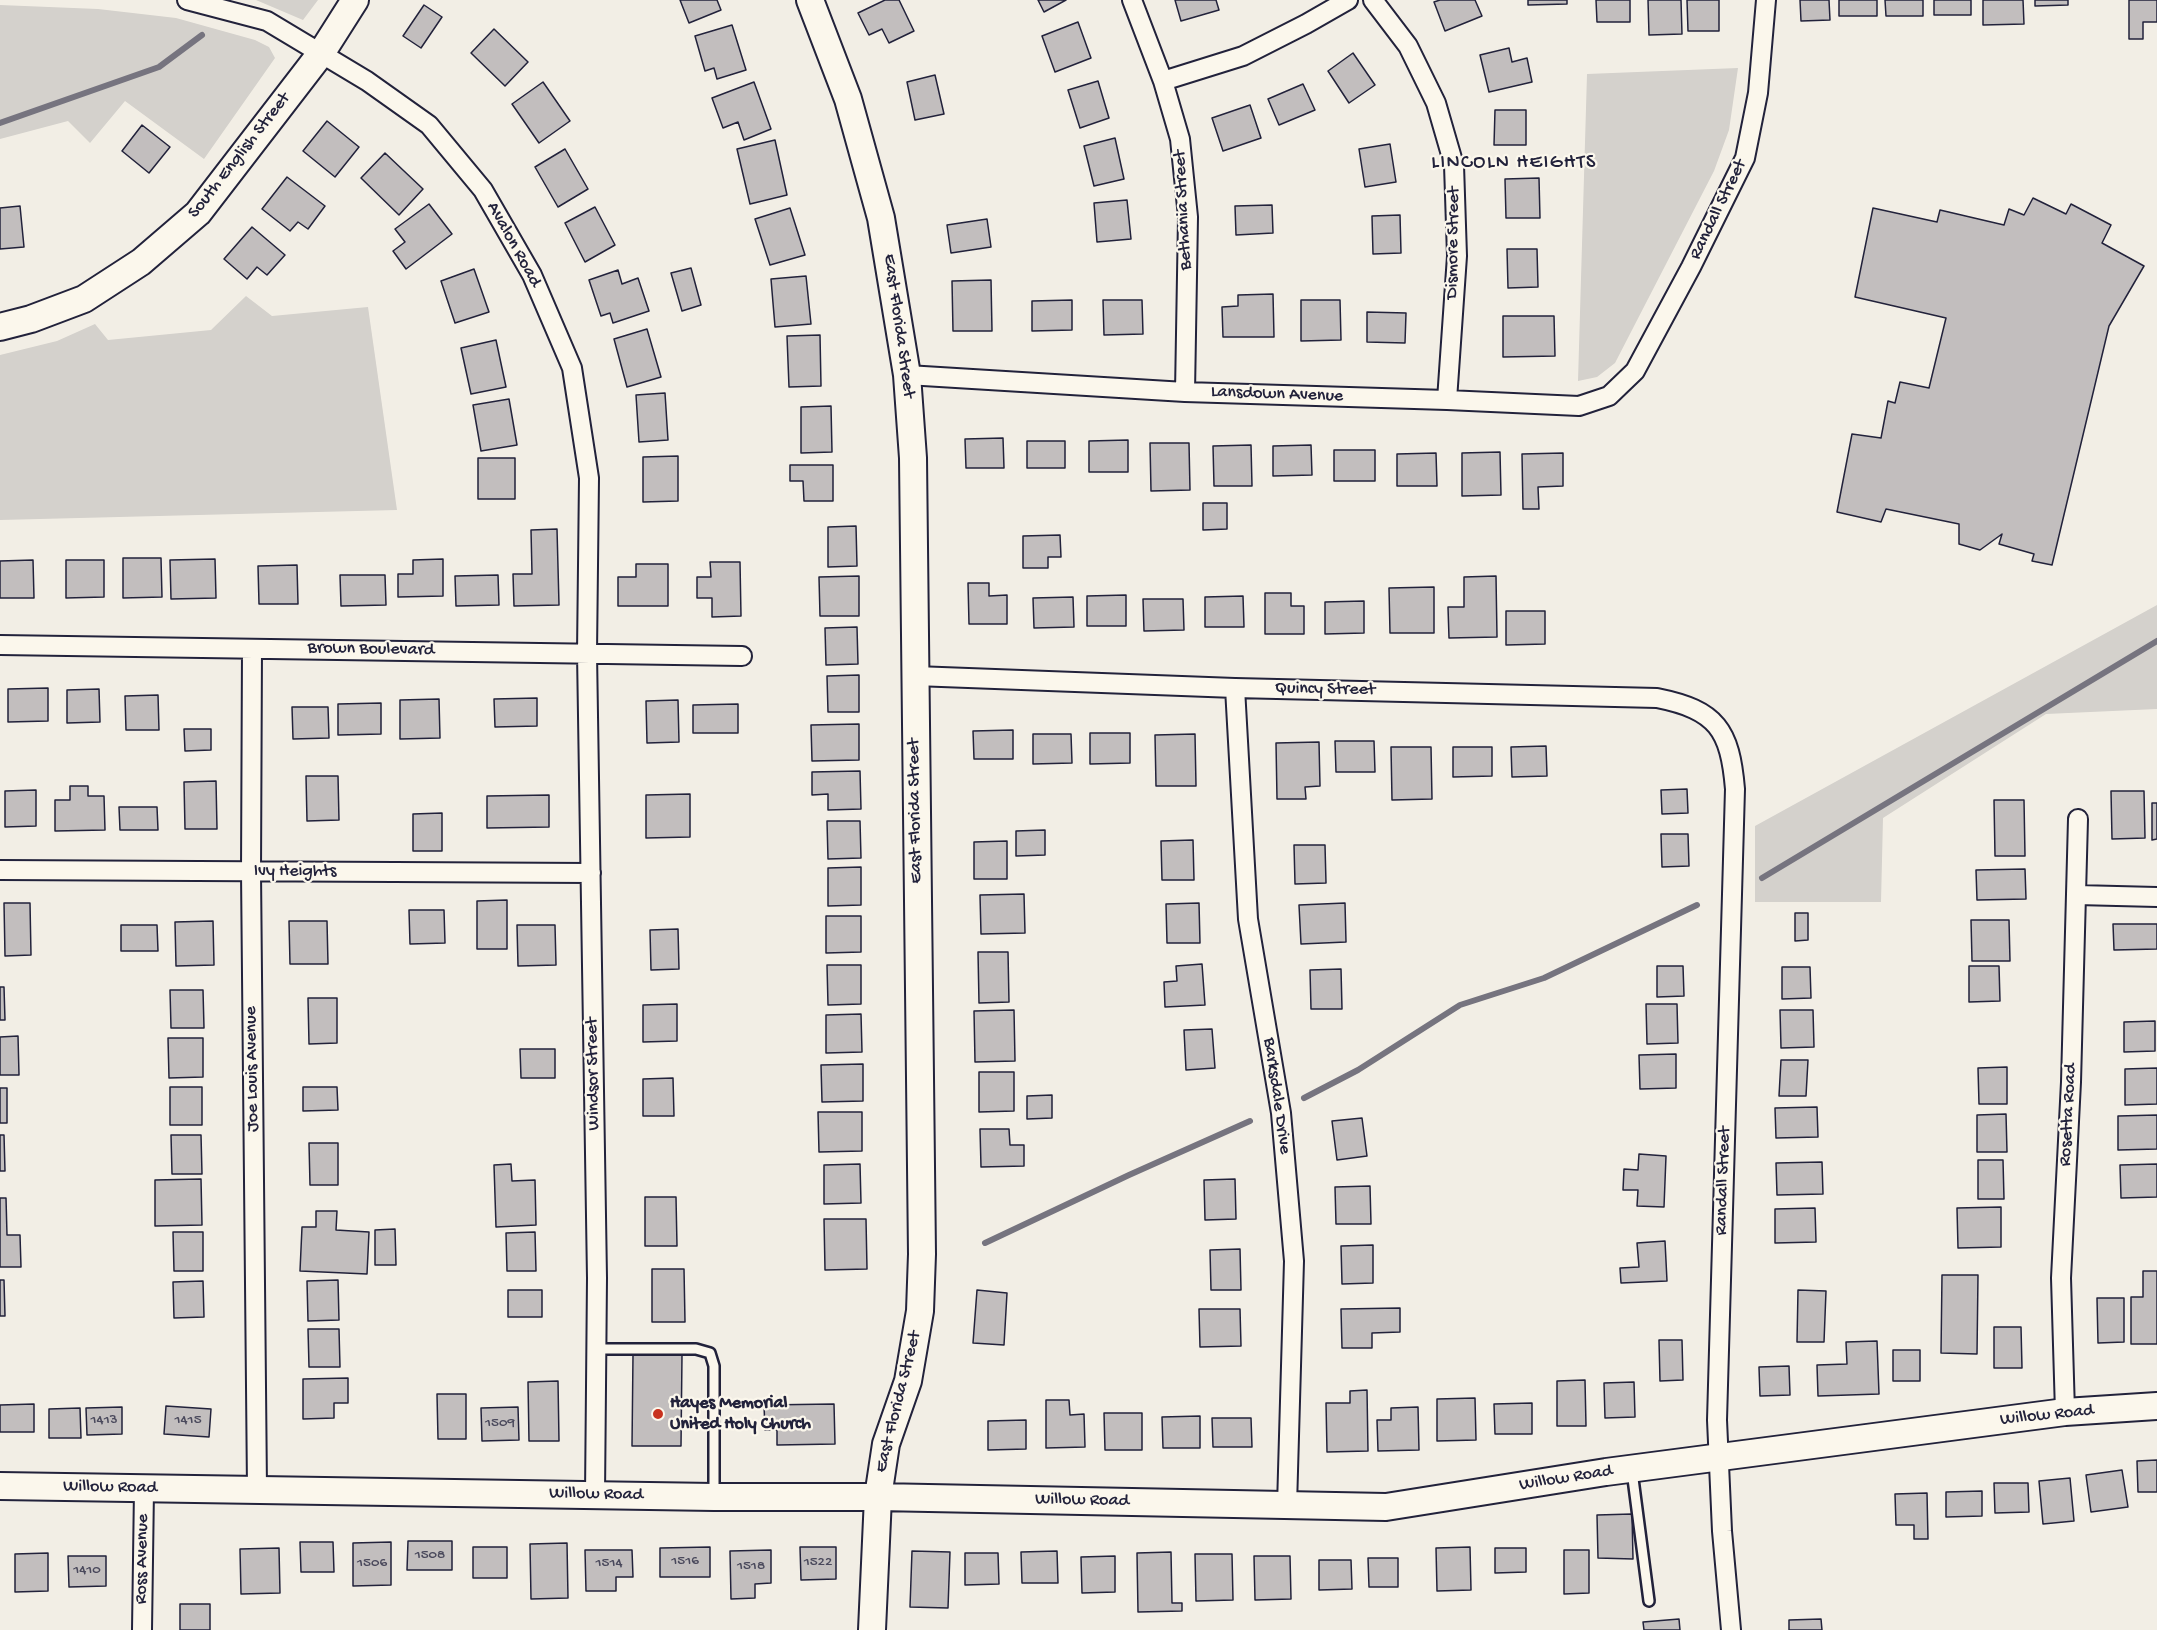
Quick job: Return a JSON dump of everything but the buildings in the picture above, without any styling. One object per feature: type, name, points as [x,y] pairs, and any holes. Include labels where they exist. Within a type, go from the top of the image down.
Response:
[{"type":"street","name":"Avalon Road","points":[[187,0],[267,21],[322,52],[429,125],[483,190],[532,275],[572,368],[589,478],[587,653]]},
{"type":"street","name":"South English Street","points":[[0,327],[31,319],[84,299],[149,255],[198,213],[322,52],[355,0]]},
{"type":"street","name":"East Florida Street","points":[[810,0],[848,99],[881,218],[907,375],[913,458],[922,1254],[920,1311],[908,1381],[885,1444],[878,1497],[872,1630]]},
{"type":"street","name":"Bethania Street","points":[[1132,0],[1163,81],[1180,140],[1188,217],[1185,392]]},
{"type":"street","points":[[1163,81],[1242,56],[1348,0]]},
{"type":"street","name":"Dismore Street","points":[[1372,0],[1408,46],[1436,103],[1454,165],[1457,256],[1447,400]]},
{"type":"street","name":"Randall Street","points":[[1635,371],[1691,267],[1745,158],[1758,93],[1766,0]]},
{"type":"street","name":"Lansdown Avenue","points":[[907,375],[1185,392],[1579,406],[1609,396],[1635,371]]},
{"type":"street","name":"Brown Boulevard","points":[[0,645],[742,656]]},
{"type":"street","name":"Joe Louis Avenue","points":[[252,649],[251,872],[257,1489]]},
{"type":"street","name":"Windsor Street","points":[[587,653],[597,1278],[595,1495]]},
{"type":"street","name":"Quincy Street","points":[[915,676],[1235,688],[1657,698],[1683,703],[1704,713],[1724,733]]},
{"type":"street","name":"Barksdale Drive","points":[[1235,688],[1248,919],[1281,1113],[1294,1261],[1287,1506]]},
{"type":"street","name":"Randall Street","points":[[1724,733],[1733,762],[1735,789],[1717,1420],[1722,1531],[1731,1630]]},
{"type":"street","name":"Rosetta Road","points":[[2065,1412],[2061,1278],[2077,895],[2078,819]]},
{"type":"street","name":"Ivy Heights","points":[[0,870],[591,873]]},
{"type":"street","points":[[2077,895],[2157,897]]},
{"type":"street","name":"Willow Road","points":[[0,1486],[714,1497],[878,1497],[1386,1507],[1719,1457],[2065,1412],[2157,1406]]},
{"type":"street","name":"Ross Avenue","points":[[142,1630],[144,1489]]},
{"type":"lane","points":[[596,1349],[696,1348],[710,1353],[714,1366],[714,1497]]},
{"type":"lane","points":[[1631,1469],[1648,1601]]},
{"type":"shaded area","points":[[256,0],[318,0],[303,20]]},
{"type":"shaded area","points":[[0,5],[98,9],[176,18],[255,40],[269,47],[275,58],[204,159],[125,101],[90,143],[68,121],[0,139]]},
{"type":"shaded area","points":[[1738,68],[1729,130],[1714,171],[1615,363],[1597,377],[1578,381],[1587,74]]},
{"type":"shaded area","points":[[246,296],[272,316],[368,307],[397,510],[0,520],[0,355],[57,341],[95,324],[108,340],[211,330]]},
{"type":"shaded area","points":[[2157,605],[2157,709],[2046,714],[1883,818],[1881,902],[1755,902],[1755,826]]},
{"type":"waterway","points":[[0,123],[159,67],[202,35]]},
{"type":"waterway","points":[[1762,878],[2157,641]]},
{"type":"waterway","points":[[1304,1098],[1358,1070],[1460,1005],[1544,978],[1697,905]]},
{"type":"waterway","points":[[985,1243],[1250,1121]]},
{"type":"place","name":"Hayes Memorial United Holy Church","points":[[658,1414]]},
{"type":"district","name":"LINCOLN HEIGHTS","points":[[1514,164]]}]
